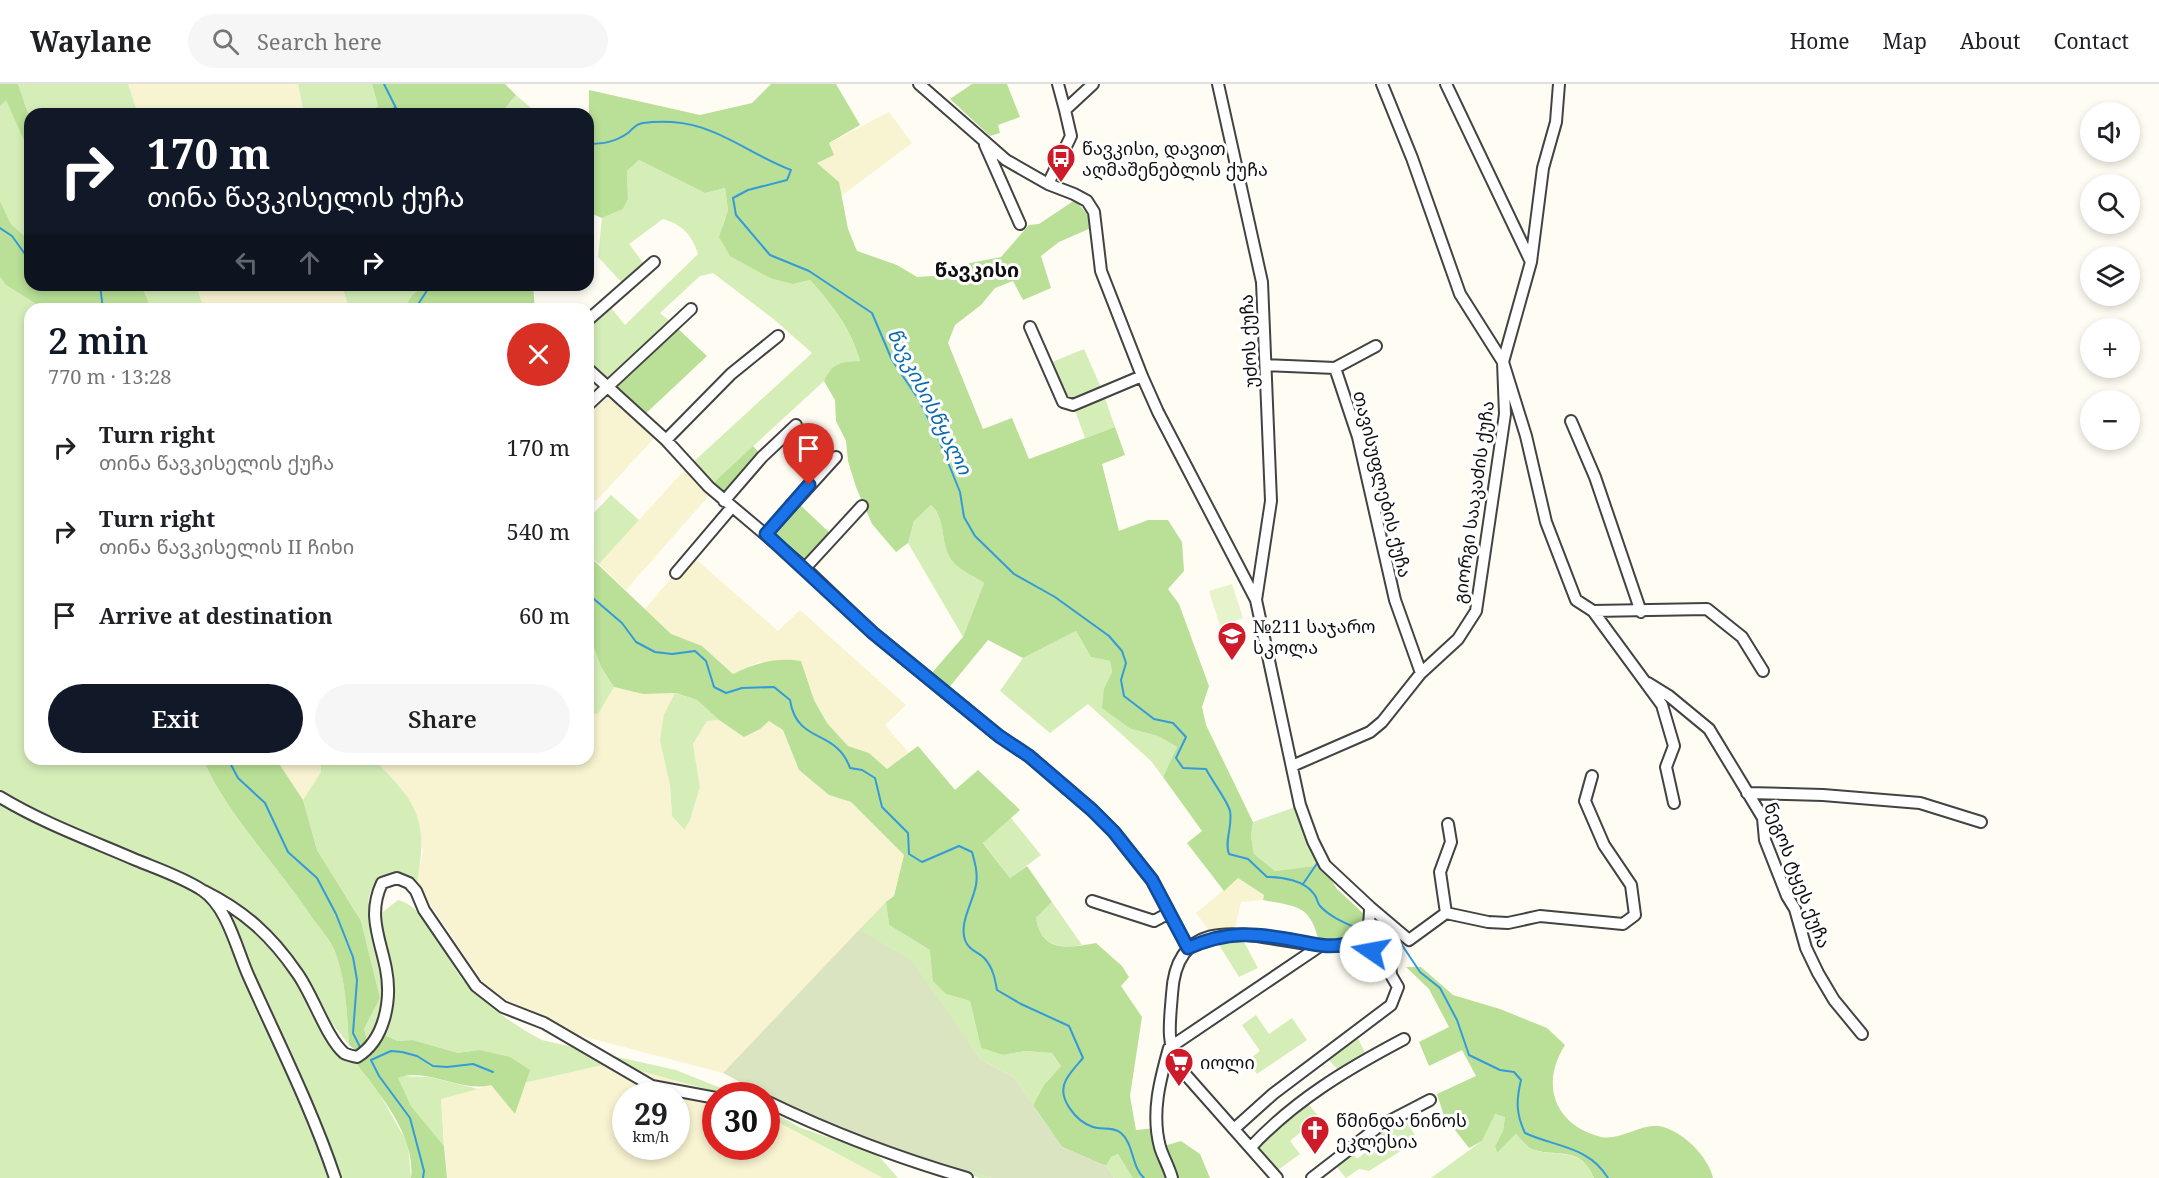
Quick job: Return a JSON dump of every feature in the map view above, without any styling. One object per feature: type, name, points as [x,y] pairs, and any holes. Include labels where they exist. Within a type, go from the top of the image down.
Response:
[{"type":"street","points":[[919,84],[1006,160],[1048,184],[1087,201],[1094,212],[1101,271],[1142,376],[1158,412],[1256,600],[1300,805],[1312,841],[1325,865],[1409,940],[1446,913],[1508,923],[1540,916],[1623,924],[1635,915],[1631,885],[1604,845],[1586,801],[1592,776]]},
{"type":"street","points":[[1048,184],[1071,136],[1058,84]]},
{"type":"street","points":[[1065,110],[1093,84]]},
{"type":"street","name":"უძოს ქუჩა","points":[[1218,84],[1262,282],[1271,501],[1256,600]]},
{"type":"street","name":"ნეგოს ტყეს ქუჩა","points":[[1382,84],[1412,158],[1460,294],[1503,362],[1526,436],[1546,522],[1566,579],[1576,600],[1593,611],[1662,705],[1671,728],[1674,746],[1666,767],[1674,804]]},
{"type":"street","points":[[1446,84],[1531,262]]},
{"type":"street","name":"გიორგი სააკაძის ქუჩა","points":[[1292,766],[1370,732],[1382,722],[1421,673],[1458,639],[1476,611],[1505,414],[1503,362],[1531,262],[1543,168],[1556,122],[1559,84]]},
{"type":"street","points":[[984,142],[1020,224]]},
{"type":"street","points":[[594,315],[654,262]]},
{"type":"street","points":[[594,399],[691,309]]},
{"type":"street","points":[[1030,327],[1063,402],[1073,405],[1142,376]]},
{"type":"street","points":[[666,440],[731,374],[778,336]]},
{"type":"street","points":[[1266,365],[1335,368],[1376,346]]},
{"type":"street","name":"თავისუფლების ქუჩა","points":[[1335,368],[1358,437],[1395,600],[1421,673]]},
{"type":"street","points":[[594,374],[666,440],[728,504],[805,568],[873,633],[999,736],[1029,756],[1092,810],[1114,832],[1152,880],[1188,948]]},
{"type":"street","points":[[1571,421],[1595,477],[1641,612]]},
{"type":"street","points":[[676,573],[762,457],[796,425]]},
{"type":"street","points":[[766,534],[836,457]]},
{"type":"street","points":[[805,568],[862,506]]},
{"type":"street","points":[[1593,611],[1641,612],[1707,609],[1742,637],[1763,671]]},
{"type":"street","name":"ნეგოს ტყეს ქუჩა","points":[[1648,683],[1669,696],[1709,729],[1763,818],[1765,840],[1786,896],[1795,909],[1814,965],[1834,1000],[1862,1034]]},
{"type":"street","points":[[1747,793],[1823,795],[1920,803],[1981,822]]},
{"type":"street","points":[[0,798],[32,816],[162,870],[233,905],[262,931],[297,972],[316,1002],[331,1037],[345,1054],[357,1057],[370,1050],[380,1034],[387,1004],[387,970],[378,944],[375,899],[382,883],[397,878],[410,883],[416,891],[424,910],[476,986],[503,1007],[544,1023],[652,1086],[702,1095]]},
{"type":"street","points":[[1446,913],[1440,872],[1451,842],[1448,824]]},
{"type":"street","points":[[204,891],[216,905],[229,928],[321,1138],[335,1178]]},
{"type":"street","points":[[1092,901],[1154,921],[1169,913]]},
{"type":"street","points":[[1172,1178],[1160,1147],[1157,1127],[1157,1089],[1170,1048],[1173,985],[1180,961],[1188,948],[1213,937],[1233,935],[1269,937],[1320,946],[1341,946],[1352,942],[1366,932],[1370,907]]},
{"type":"street","points":[[1234,1129],[1273,1094],[1391,1005],[1398,987],[1391,975],[1390,960],[1352,942]]},
{"type":"street","points":[[1170,1048],[1320,946]]},
{"type":"street","points":[[1251,1147],[1283,1114],[1306,1096],[1404,1038]]},
{"type":"street","points":[[1170,1048],[1178,1066],[1276,1178]]},
{"type":"street","points":[[1311,1178],[1378,1127],[1431,1100]]},
{"type":"street","points":[[780,1108],[813,1124],[899,1158],[967,1178]]},
{"type":"shaded area","points":[[128,84],[298,84],[303,108],[136,108]]},
{"type":"shaded area","points":[[889,112],[912,143],[840,197],[839,182],[817,163],[833,155],[828,144]]},
{"type":"shaded area","points":[[198,291],[344,291],[347,303],[202,303]]},
{"type":"shaded area","points":[[607,386],[658,434],[596,501],[594,499],[594,399]]},
{"type":"shaded area","points":[[688,466],[713,491],[626,590],[599,564]]},
{"type":"shaded area","points":[[691,555],[778,631],[800,610],[906,705],[885,725],[909,753],[887,769],[869,753],[848,746],[827,723],[814,700],[801,661],[759,662],[733,674],[702,646],[671,635],[644,610]]},
{"type":"shaded area","points":[[614,687],[643,694],[675,693],[664,714],[672,816],[683,830],[690,820],[700,787],[693,744],[707,721],[719,720],[744,737],[760,729],[769,721],[783,730],[799,770],[829,795],[851,802],[904,855],[894,896],[723,1073],[570,1033],[487,989],[417,884],[423,850],[376,765],[594,765],[594,714],[598,714]]},
{"type":"shaded area","points":[[280,765],[321,765],[321,772],[303,800]]},
{"type":"shaded area","points":[[1238,878],[1264,895],[1263,900],[1241,902],[1234,932],[1213,936],[1196,913]]},
{"type":"shaded area","points":[[611,1063],[680,1082],[612,1082],[612,1160],[690,1160],[690,1085],[702,1088],[702,1160],[780,1160],[780,1123],[883,1178],[447,1178],[441,1099],[491,1085],[515,1114],[524,1083]]},
{"type":"green space","points":[[0,84],[18,84],[26,108],[24,108],[24,140],[6,100],[0,106]]},
{"type":"green space","points":[[18,84],[128,84],[136,108],[26,108]]},
{"type":"green space","points":[[298,84],[372,84],[378,106],[376,108],[303,108]]},
{"type":"green space","points":[[372,84],[505,84],[516,95],[505,108],[376,108],[378,106]]},
{"type":"green space","points":[[771,84],[836,84],[860,125],[829,143],[834,155],[817,163],[839,182],[848,229],[857,251],[897,265],[917,277],[947,275],[970,263],[1001,257],[1029,225],[1039,224],[1075,200],[1087,214],[1091,228],[1059,242],[1041,256],[1051,288],[1023,300],[1013,281],[995,288],[981,305],[955,325],[948,343],[983,429],[1012,418],[1029,459],[1115,427],[1125,455],[1102,464],[1119,531],[1148,520],[1168,520],[1182,542],[1184,571],[1168,589],[1179,604],[1209,686],[1202,707],[1206,725],[1253,822],[1251,836],[1254,854],[1275,871],[1322,865],[1337,889],[1366,916],[1367,926],[1350,942],[1319,942],[1311,920],[1300,909],[1263,900],[1264,895],[1238,878],[1224,891],[1187,843],[1202,831],[1163,777],[1177,747],[1158,736],[1131,729],[1102,708],[1104,688],[1112,672],[1110,661],[1091,657],[1076,631],[1023,658],[988,640],[947,690],[930,675],[963,637],[984,583],[959,568],[950,558],[940,518],[931,505],[914,521],[908,543],[896,552],[872,524],[856,487],[848,461],[846,441],[836,421],[835,400],[824,381],[834,367],[847,362],[860,361],[852,338],[834,308],[810,280],[793,284],[770,278],[730,256],[719,237],[728,210],[725,188],[705,193],[639,160],[627,171],[628,199],[623,209],[602,218],[594,215],[594,108],[589,108],[589,90],[700,115],[752,103]]},
{"type":"green space","points":[[972,84],[1007,84],[1020,117],[998,125],[1000,133],[990,136],[950,99]]},
{"type":"green space","points":[[516,95],[531,108],[505,108]]},
{"type":"green space","points":[[6,99],[24,140],[24,236],[11,224],[0,201],[0,106]]},
{"type":"green space","points":[[639,160],[705,193],[725,188],[728,210],[722,227],[793,284],[810,280],[840,318],[852,338],[860,361],[829,371],[824,381],[710,486],[690,465],[812,353],[776,321],[713,273],[700,276],[660,313],[674,325],[607,386],[594,374],[594,315],[607,303],[625,325],[698,254],[693,241],[686,232],[676,224],[663,219],[629,244],[647,268],[626,287],[598,257],[602,218],[623,209],[628,199],[627,171]]},
{"type":"green space","points":[[0,201],[11,224],[24,236],[24,291],[144,291],[149,303],[34,303],[6,285],[0,277]]},
{"type":"green space","points":[[0,277],[6,285],[34,303],[24,303],[24,765],[206,765],[225,800],[334,949],[347,1009],[349,1045],[317,1004],[328,1034],[352,1058],[379,1093],[408,1144],[411,1178],[0,1178]]},
{"type":"green space","points":[[144,291],[198,291],[202,303],[149,303]]},
{"type":"green space","points":[[344,291],[417,291],[408,303],[347,303]]},
{"type":"green space","points":[[417,291],[534,291],[534,303],[408,303]]},
{"type":"green space","points":[[674,325],[707,356],[641,418],[607,386]]},
{"type":"green space","points":[[1084,349],[1115,427],[1085,438],[1073,405],[1063,402],[1045,365]]},
{"type":"green space","points":[[753,446],[762,456],[725,498],[710,486]]},
{"type":"green space","points":[[611,495],[639,520],[599,564],[594,560],[594,513]]},
{"type":"green space","points":[[797,502],[833,536],[806,565],[770,533]]},
{"type":"green space","points":[[931,505],[940,518],[950,558],[959,568],[984,583],[963,637],[908,543],[914,521]]},
{"type":"green space","points":[[594,561],[671,634],[702,646],[733,674],[766,662],[801,661],[814,700],[827,723],[848,746],[869,753],[887,769],[918,746],[955,790],[978,770],[1020,810],[983,843],[1010,878],[1027,866],[1052,902],[1036,918],[1044,937],[1050,943],[1066,947],[1096,943],[1122,966],[1129,977],[1121,986],[1142,1017],[1130,1096],[1136,1130],[1155,1128],[1170,1178],[1133,1178],[1118,1154],[1111,1157],[1106,1166],[1062,1147],[1033,1105],[1044,1085],[1061,1066],[1052,1053],[1025,1051],[1003,1055],[981,1048],[970,1001],[946,994],[933,981],[930,950],[889,925],[886,902],[894,896],[904,855],[851,802],[829,795],[799,770],[783,730],[769,721],[760,729],[744,737],[719,720],[697,700],[676,693],[643,694],[614,687],[601,667],[594,648]]},
{"type":"green space","points":[[1232,584],[1243,618],[1220,626],[1209,591]]},
{"type":"green space","points":[[1076,631],[1091,657],[1110,661],[1112,672],[1104,688],[1131,729],[1158,736],[1177,747],[1163,777],[1151,761],[1088,704],[1050,733],[1000,691],[1023,658]]},
{"type":"green space","points":[[594,648],[601,667],[614,687],[598,714],[594,714]]},
{"type":"green space","points":[[675,693],[697,700],[719,720],[707,721],[693,744],[700,787],[690,820],[684,830],[672,816],[670,785],[660,740],[664,714]]},
{"type":"green space","points":[[206,765],[280,765],[303,800],[317,850],[361,921],[380,998],[364,1029],[368,1043],[358,1052],[349,1045],[347,1009],[334,949],[239,820]]},
{"type":"green space","points":[[321,765],[379,765],[410,801],[420,828],[421,844],[417,884],[397,871],[380,876],[369,897],[372,934],[383,994],[382,1010],[368,1043],[364,1029],[380,998],[361,921],[317,850],[303,800],[321,772]]},
{"type":"green space","points":[[1298,806],[1322,865],[1275,871],[1254,854],[1251,836],[1253,822]]},
{"type":"green space","points":[[1011,818],[1041,855],[1010,878],[983,842]]},
{"type":"green space","points":[[398,900],[409,905],[428,924],[467,985],[513,1023],[542,1040],[676,1070],[706,1082],[702,1082],[702,1088],[690,1085],[690,1082],[680,1082],[611,1063],[524,1083],[479,1050],[458,1053],[413,1040],[398,1041],[384,1035],[392,1003],[390,970],[379,915]]},
{"type":"green space","points":[[886,902],[889,925],[930,950],[946,994],[970,1001],[981,1048],[1003,1055],[1025,1051],[1052,1053],[1061,1066],[1044,1085],[1033,1105],[1014,1077],[981,1060],[951,1018],[859,930]]},
{"type":"green space","points":[[1052,902],[1082,945],[1058,945],[1051,943],[1041,934],[1036,918]]},
{"type":"green space","points":[[859,930],[911,960],[981,1060],[1014,1077],[1062,1147],[1106,1166],[1114,1178],[992,1178],[863,1139],[780,1102],[780,1082],[740,1082],[723,1073]]},
{"type":"green space","points":[[1228,942],[1244,942],[1258,968],[1239,977],[1219,945]]},
{"type":"green space","points":[[1406,967],[1421,967],[1453,995],[1500,1009],[1547,1028],[1565,1045],[1553,1074],[1553,1088],[1562,1113],[1572,1123],[1585,1131],[1608,1138],[1645,1127],[1668,1128],[1693,1145],[1706,1161],[1713,1178],[1594,1178],[1583,1161],[1576,1157],[1531,1149],[1516,1134],[1497,1153],[1495,1146],[1503,1131],[1505,1117],[1495,1114],[1482,1141],[1469,1148],[1444,1116],[1437,1094],[1476,1076],[1462,1050],[1429,1066],[1419,1042],[1449,1027],[1429,989]]},
{"type":"green space","points":[[1256,1015],[1269,1034],[1292,1018],[1307,1040],[1257,1074],[1247,1061],[1260,1051],[1242,1025]]},
{"type":"green space","points":[[384,1035],[398,1041],[413,1040],[458,1053],[479,1050],[510,1057],[530,1070],[515,1114],[491,1085],[468,1086],[419,1075],[398,1078],[411,1106],[444,1146],[447,1178],[411,1178],[411,1162],[401,1129],[383,1099],[352,1058],[368,1055]]},
{"type":"green space","points":[[1357,1036],[1366,1055],[1339,1071],[1326,1057]]},
{"type":"green space","points":[[402,1076],[429,1077],[478,1089],[441,1099],[444,1146],[411,1106],[397,1078]]},
{"type":"green space","points":[[1306,1101],[1319,1117],[1290,1141],[1300,1154],[1278,1170],[1256,1145]]},
{"type":"green space","points":[[1494,1114],[1505,1116],[1503,1131],[1495,1146],[1497,1153],[1516,1134],[1531,1149],[1576,1157],[1589,1168],[1594,1178],[1431,1178],[1482,1141]]},
{"type":"green space","points":[[780,1117],[801,1128],[877,1154],[898,1178],[883,1178],[780,1123]]},
{"type":"green space","points":[[1404,1117],[1418,1140],[1369,1171],[1359,1169],[1346,1178],[1336,1166],[1352,1153],[1357,1159],[1366,1152],[1362,1147]]},
{"type":"green space","points":[[872,1140],[992,1178],[980,1178],[873,1145]]},
{"type":"green space","points":[[1181,1141],[1200,1154],[1210,1178],[1172,1178],[1160,1147]]},
{"type":"green space","points":[[1118,1154],[1133,1174],[1133,1178],[1114,1178],[1106,1166],[1111,1157]]},
{"type":"waterway","name":"წავკისისწყალი","points":[[384,84],[396,108]]},
{"type":"waterway","name":"წავკისისწყალი","points":[[594,144],[614,140],[640,124],[666,122],[687,124],[721,135],[791,170],[787,180],[748,190],[733,198],[736,215],[770,255],[809,271],[872,313],[892,360],[919,400],[939,440],[960,492],[964,517],[975,536],[1014,574],[1055,597],[1109,636],[1122,651],[1126,663],[1121,680],[1124,696],[1154,719],[1173,723],[1186,737],[1176,758],[1183,768],[1206,769],[1226,801],[1231,817],[1227,844],[1229,854],[1248,859],[1267,877],[1286,879],[1305,885],[1324,910],[1361,930]]},
{"type":"waterway","points":[[0,228],[12,236],[24,253]]},
{"type":"waterway","points":[[101,291],[102,303]]},
{"type":"waterway","points":[[419,303],[427,291]]},
{"type":"waterway","points":[[594,599],[622,623],[636,642],[655,652],[672,654],[695,651],[706,661],[714,687],[726,693],[742,688],[774,687],[790,700],[800,724],[836,747],[844,755],[850,768],[862,770],[875,778],[882,807],[908,833],[909,854],[922,862],[959,846],[972,852],[977,881],[964,927],[967,944],[988,962],[997,990],[1069,1026],[1083,1058],[1066,1080],[1064,1087],[1066,1101],[1075,1115],[1087,1124],[1121,1133],[1144,1178]]},
{"type":"waterway","points":[[231,765],[238,778],[265,803],[288,852],[317,878],[336,914],[353,957],[357,980],[353,1033],[360,1047]]},
{"type":"waterway","points":[[1303,884],[1318,862]]},
{"type":"waterway","name":"წავკისისწყალი","points":[[1373,936],[1400,942],[1420,972],[1440,988],[1457,1020],[1469,1055],[1500,1070],[1514,1072],[1521,1080],[1518,1107],[1525,1133],[1581,1153],[1600,1167],[1608,1178]]},
{"type":"waterway","points":[[423,1178],[424,1171],[410,1118],[379,1076],[371,1060],[391,1051],[402,1052],[417,1056],[433,1066],[473,1064],[493,1072]]},
{"type":"place","name":"წავკისი, დავით აღმაშენებლის ქუჩა","points":[[1061,184]]},
{"type":"place","name":"№211 საჯარო სკოლა","points":[[1232,662]]},
{"type":"place","name":"იოლი","points":[[1179,1088]]},
{"type":"place","name":"წმინდა ნინოს ეკლესია","points":[[1315,1156]]},
{"type":"district","name":"წავკისი","points":[[977,269]]},
{"type":"route","points":[[809,485],[766,534],[873,633],[999,736],[1029,756],[1092,810],[1114,832],[1152,880],[1188,948],[1213,937],[1252,934],[1320,946],[1341,946],[1352,942],[1371,951]]}]
